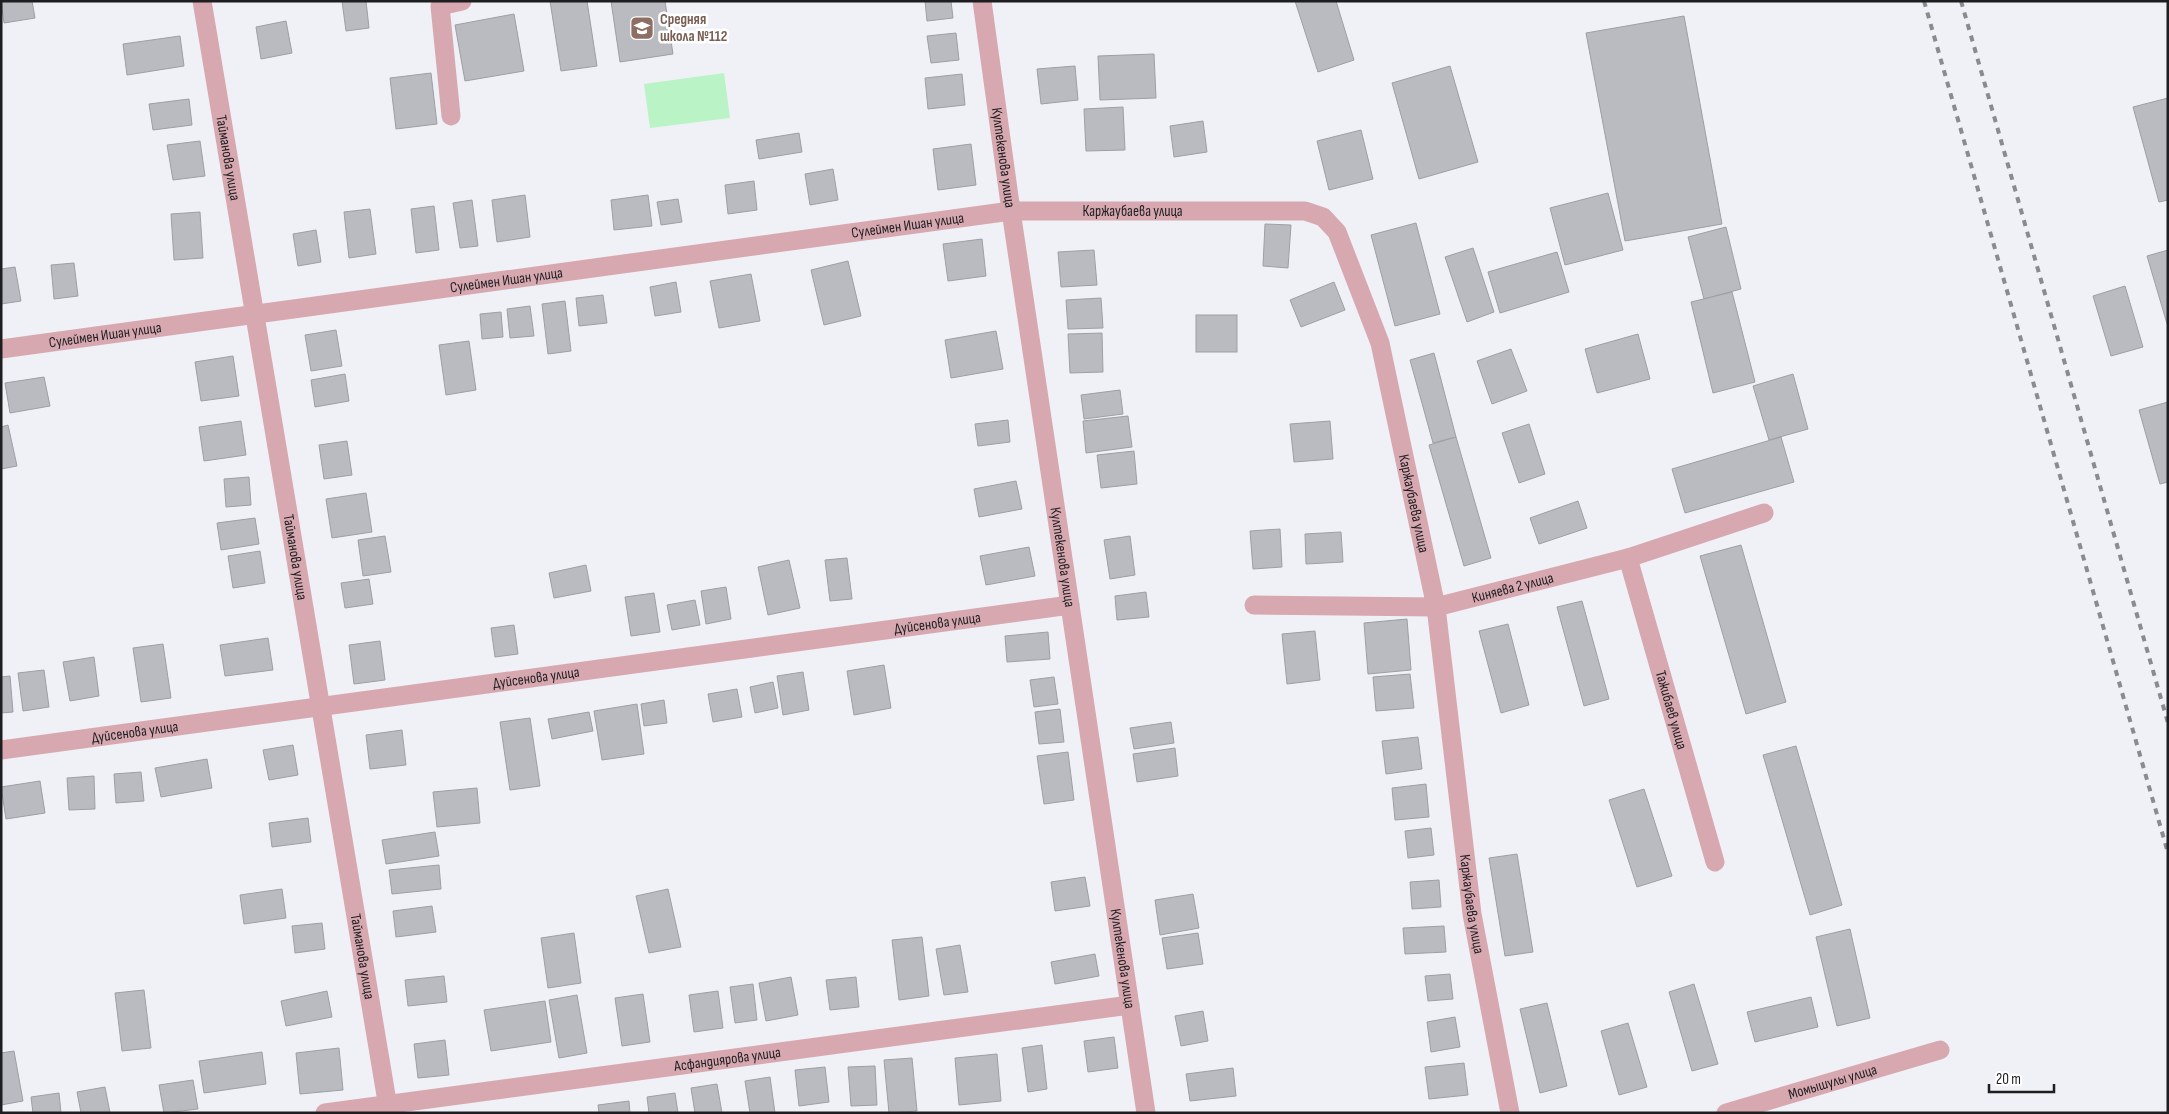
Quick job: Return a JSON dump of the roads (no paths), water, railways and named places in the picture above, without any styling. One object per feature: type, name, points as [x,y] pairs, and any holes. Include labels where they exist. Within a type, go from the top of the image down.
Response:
[{"type":"street","name":"Тайманова улица","points":[[202,1],[389,1108]]},
{"type":"street","points":[[451,116],[440,6],[462,1]]},
{"type":"street","name":"Култекенова улица","points":[[982,1],[1011,211],[1146,1113]]},
{"type":"street","name":"Сулеймен Ишан улица","points":[[1,349],[1011,211]]},
{"type":"street","name":"Каржаубаева улица","points":[[1011,211],[1305,211],[1323,217],[1338,232],[1380,343],[1436,607],[1472,914],[1510,1113]]},
{"type":"street","name":"Киняева 2 улица","points":[[1254,605],[1436,607],[1628,558],[1764,513]]},
{"type":"street","name":"Тажибаев улица","points":[[1628,558],[1715,862]]},
{"type":"street","name":"Дуйсенова улица","points":[[1,750],[1070,605]]},
{"type":"street","name":"Асфандиярова улица","points":[[324,1113],[389,1108],[1130,1004]]},
{"type":"street","name":"Момышулы улица","points":[[1726,1113],[1940,1050]]},
{"type":"railway","points":[[1924,1],[2168,853]]},
{"type":"railway","points":[[1961,1],[2168,723]]},
{"type":"place","name":"Средняя школа №112","points":[[642,28]]}]
